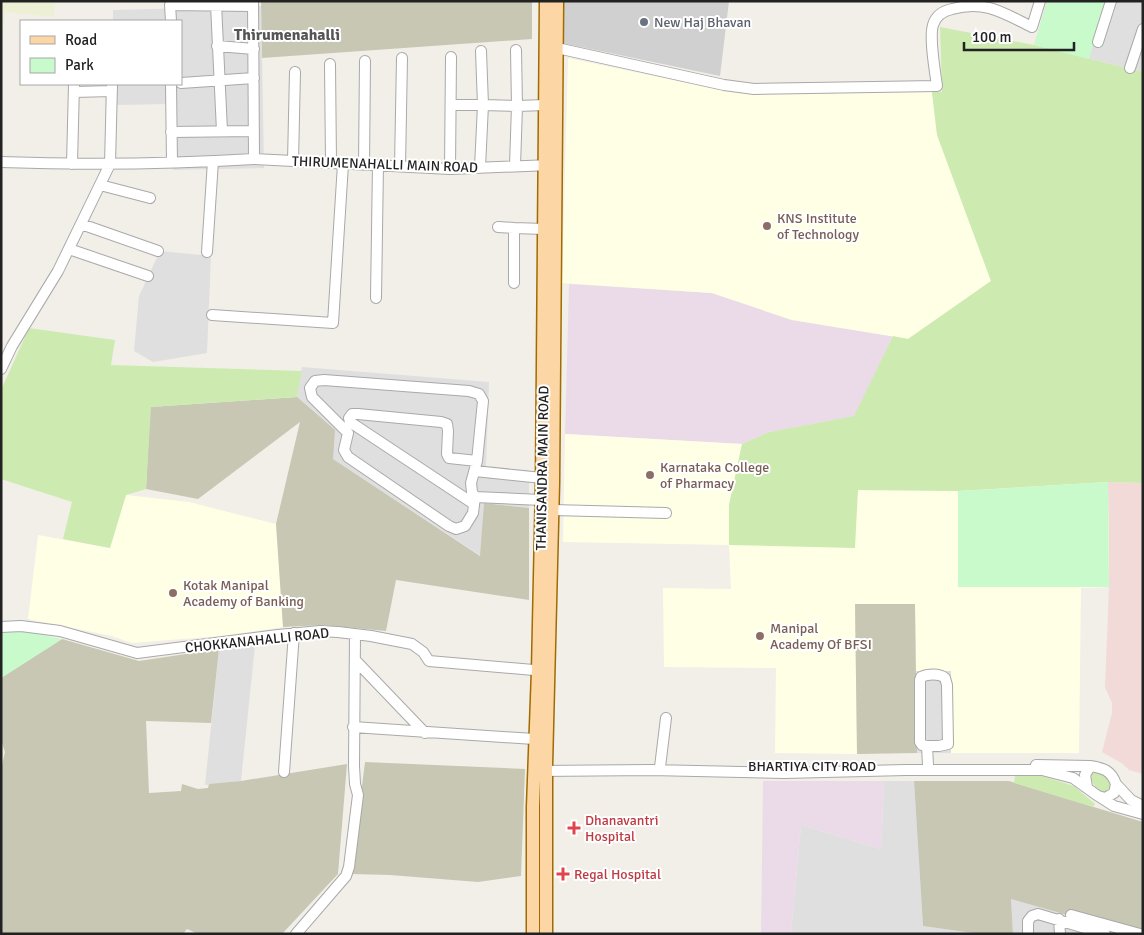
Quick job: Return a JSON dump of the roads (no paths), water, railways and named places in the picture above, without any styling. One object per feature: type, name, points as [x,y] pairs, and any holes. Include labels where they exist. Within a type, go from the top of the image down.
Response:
[{"type":"main road","name":"THANISANDRA MAIN ROAD","points":[[532,934],[543,671],[553,510],[550,165],[545,105],[546,1]]},
{"type":"main road","name":"THANISANDRA MAIN ROAD","points":[[546,934],[540,768],[534,739],[543,671],[544,229],[557,48],[557,1]]},
{"type":"street","points":[[557,48],[724,85],[754,89],[937,86],[932,26],[937,16],[944,11],[958,8],[987,6],[1032,27],[1040,1]]},
{"type":"street","points":[[1098,42],[1111,1]]},
{"type":"street","points":[[171,20],[170,5],[253,3],[254,159]]},
{"type":"street","points":[[216,4],[222,131]]},
{"type":"street","points":[[1130,68],[1143,28]]},
{"type":"street","points":[[217,46],[254,49]]},
{"type":"street","points":[[516,50],[516,166]]},
{"type":"street","points":[[480,168],[481,52]]},
{"type":"street","points":[[450,57],[450,169]]},
{"type":"street","points":[[400,166],[402,58]]},
{"type":"street","points":[[364,165],[366,61]]},
{"type":"street","points":[[330,64],[331,163]]},
{"type":"street","points":[[293,161],[295,72]]},
{"type":"street","points":[[182,82],[254,78]]},
{"type":"street","points":[[171,85],[172,163]]},
{"type":"street","points":[[1,369],[12,346],[58,271],[110,164],[112,87],[74,88],[72,164]]},
{"type":"street","points":[[451,105],[545,105]]},
{"type":"street","points":[[171,132],[254,131]]},
{"type":"street","name":"THIRUMENAHALLI MAIN ROAD","points":[[1,162],[110,164],[213,162],[254,159],[450,169],[550,165]]},
{"type":"street","points":[[207,252],[213,162]]},
{"type":"street","points":[[212,315],[333,323],[343,164]]},
{"type":"street","points":[[376,298],[378,165]]},
{"type":"street","points":[[100,186],[150,198]]},
{"type":"street","points":[[81,224],[158,251]]},
{"type":"street","points":[[498,227],[544,229]]},
{"type":"street","points":[[514,228],[514,283]]},
{"type":"street","points":[[69,249],[148,276]]},
{"type":"street","points":[[324,380],[470,391],[479,394],[483,400],[476,466],[471,483],[475,500],[473,513],[465,526],[456,529],[348,457],[344,450],[348,433],[312,397],[310,388],[315,381],[324,380]]},
{"type":"street","points":[[542,478],[476,466],[449,458],[447,454],[447,424],[441,422],[358,414],[352,414],[349,418],[350,422],[475,500],[542,500]]},
{"type":"street","points":[[553,510],[666,513]]},
{"type":"street","name":"CHOKKANAHALLI ROAD","points":[[1,626],[21,626],[60,631],[137,653],[320,631],[371,636],[412,644],[423,652],[429,661],[543,671]]},
{"type":"street","points":[[284,772],[294,633]]},
{"type":"street","points":[[296,934],[343,880],[347,872],[358,795],[354,777],[353,727],[356,661],[355,634]]},
{"type":"street","points":[[356,661],[425,733]]},
{"type":"street","points":[[924,675],[940,675],[945,678],[947,684],[948,744],[927,746],[922,746],[920,742],[920,677],[924,675]]},
{"type":"street","points":[[660,767],[666,718]]},
{"type":"street","points":[[353,727],[534,739]]},
{"type":"street","points":[[927,746],[928,765]]},
{"type":"street","name":"BHARTIYA CITY ROAD","points":[[784,770],[1004,764],[1090,766],[1103,768],[1113,777],[1116,784],[1131,800],[1143,806]]},
{"type":"street","points":[[1087,787],[1086,775],[1090,766]]},
{"type":"street","name":"BHARTIYA CITY ROAD","points":[[540,768],[660,767],[699,769]]},
{"type":"street","name":"BHARTIYA CITY ROAD","points":[[540,768],[1042,770],[1073,778],[1114,806],[1143,814]]},
{"type":"street","points":[[1098,796],[1105,798],[1112,796],[1116,790],[1116,784]]},
{"type":"street","points":[[1028,934],[1028,920],[1035,914],[1042,914],[1105,934]]},
{"type":"street","points":[[1071,915],[1140,934]]},
{"type":"street","points":[[1059,919],[1060,934]]},
{"type":"place","name":"New Haj Bhavan","points":[[644,22]]},
{"type":"place","name":"KNS Institute of Technology","points":[[767,226]]},
{"type":"place","name":"Karnataka College of Pharmacy","points":[[650,475]]},
{"type":"place","name":"Kotak Manipal Academy of Banking","points":[[173,593]]},
{"type":"place","name":"Manipal Academy Of BFSI","points":[[760,636]]},
{"type":"place","name":"Dhanavantri Hospital","points":[[574,828]]},
{"type":"place","name":"Regal Hospital","points":[[563,874]]},
{"type":"district","name":"Thirumenahalli","points":[[287,34]]}]
